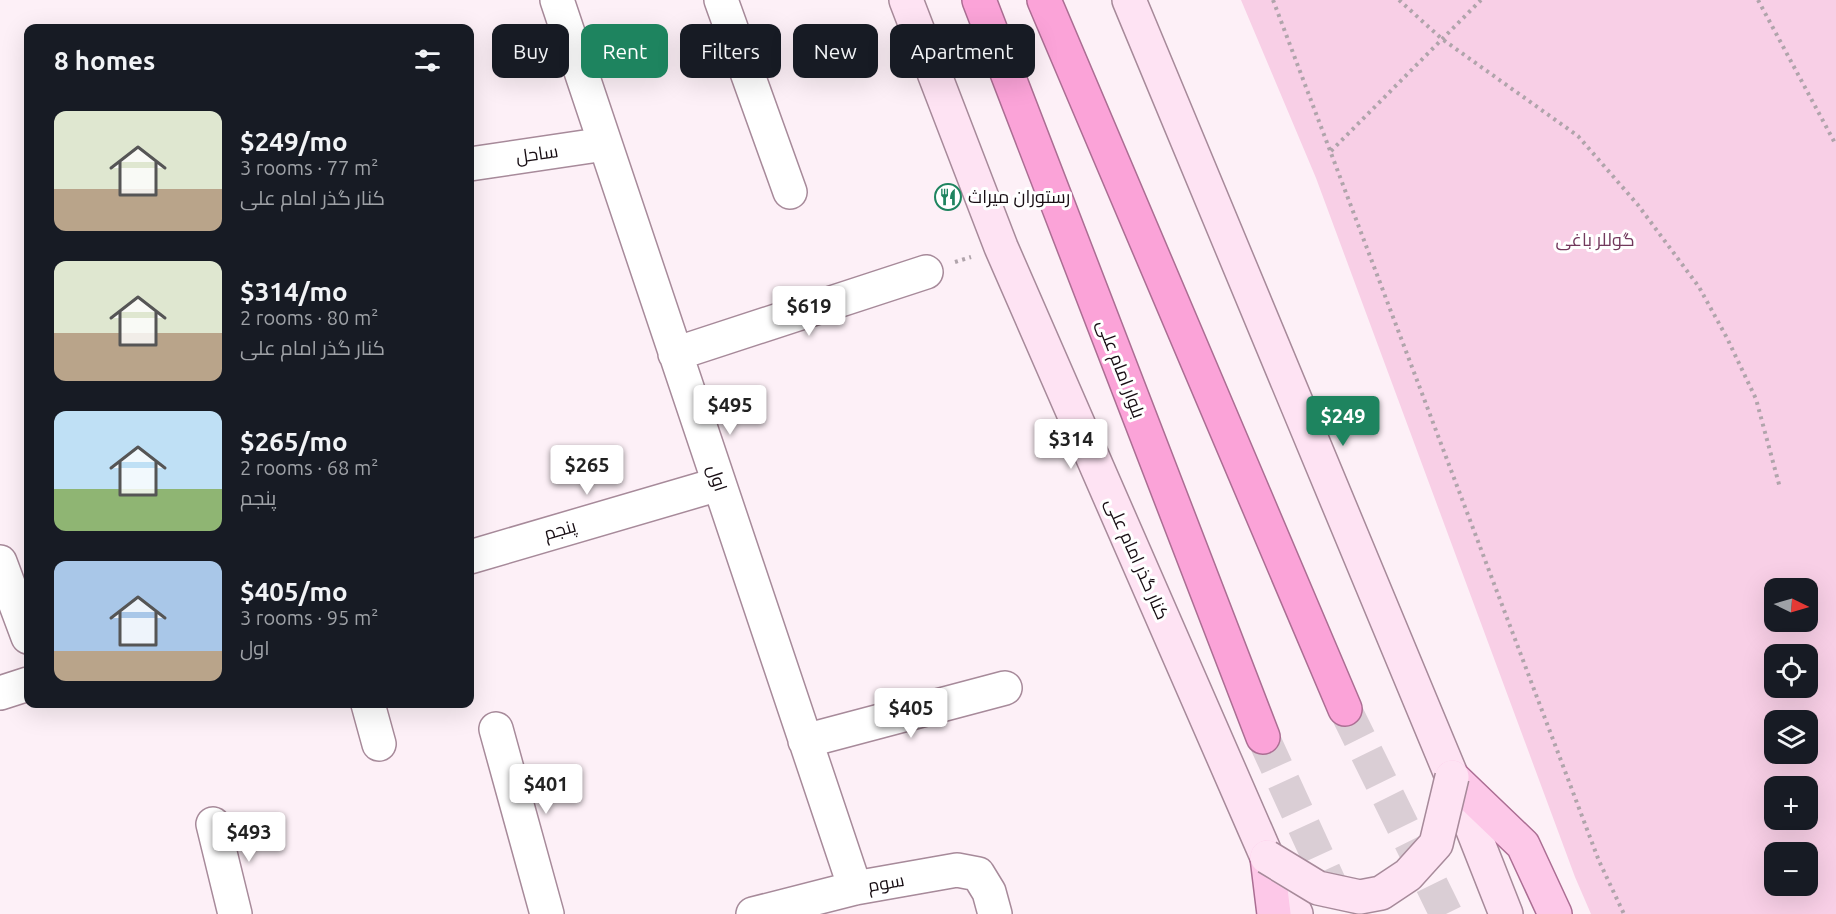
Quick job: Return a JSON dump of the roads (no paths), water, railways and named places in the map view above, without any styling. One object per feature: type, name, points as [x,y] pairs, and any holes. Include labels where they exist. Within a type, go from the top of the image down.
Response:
[{"type":"highway","name":"بلوار امام علی","points":[[979,0],[1263,737]]},
{"type":"highway","points":[[1044,0],[1345,709]]},
{"type":"main road","name":"کنار گذر امام علی","points":[[906,0],[1001,247],[1267,857],[1296,914]]},
{"type":"main road","points":[[1130,0],[1452,777],[1506,914]]},
{"type":"main road","points":[[1267,857],[1318,888],[1360,897],[1381,893],[1408,875],[1436,844],[1452,777]]},
{"type":"main road","points":[[1452,777],[1523,845],[1554,914]]},
{"type":"main road","points":[[1267,857],[1274,914]]},
{"type":"street","name":"اول","points":[[557,0],[855,888]]},
{"type":"street","points":[[722,0],[790,192]]},
{"type":"street","name":"ساحل","points":[[474,163],[605,144]]},
{"type":"street","points":[[675,354],[926,272]]},
{"type":"street","name":"پنجم","points":[[474,555],[719,484]]},
{"type":"street","points":[[0,562],[24,626]]},
{"type":"street","points":[[0,693],[24,685]]},
{"type":"street","points":[[805,741],[1005,687]]},
{"type":"street","points":[[369,708],[379,744]]},
{"type":"street","points":[[496,729],[547,914]]},
{"type":"street","points":[[213,824],[235,914]]},
{"type":"street","name":"سوم","points":[[753,914],[855,888],[957,870],[978,874],[989,892],[995,914]]},
{"type":"tunnel","points":[[1345,709],[1446,914]]},
{"type":"tunnel","points":[[1263,737],[1344,914]]},
{"type":"place","name":"رستوران میراث","points":[[948,197]]},
{"type":"park label","name":"گوللر باغی","points":[[1595,240]]}]
